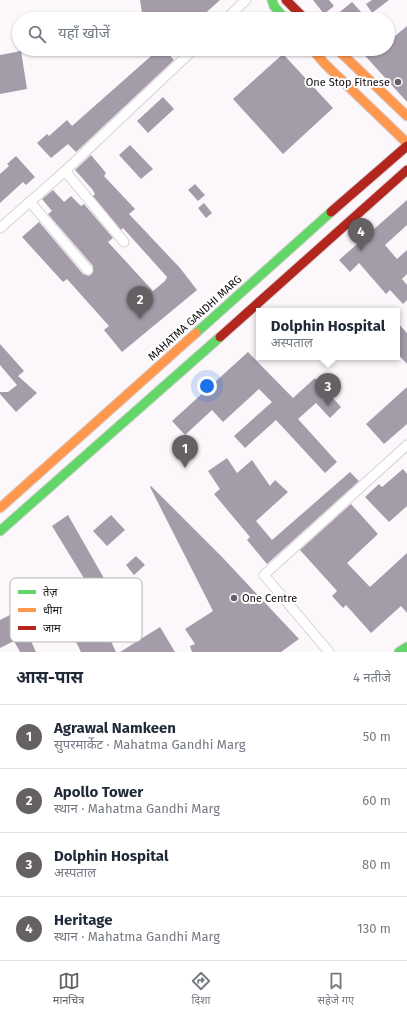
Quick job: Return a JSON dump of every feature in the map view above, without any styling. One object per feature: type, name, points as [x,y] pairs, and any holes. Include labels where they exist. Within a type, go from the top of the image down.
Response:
[{"type":"main road","points":[[272,0],[274,6],[279,12]]},
{"type":"main road","points":[[286,0],[299,12]]},
{"type":"main road","points":[[319,56],[407,142]]},
{"type":"main road","points":[[344,56],[407,116]]},
{"type":"main road","name":"MAHATMA GANDHI MARG","points":[[0,508],[373,174],[407,146]]},
{"type":"main road","points":[[0,531],[161,390],[407,170]]},
{"type":"main road","points":[[399,652],[407,647]]},
{"type":"street","points":[[233,12],[246,0]]},
{"type":"street","points":[[0,228],[65,171],[187,56]]},
{"type":"street","points":[[65,171],[124,242]]},
{"type":"street","points":[[30,202],[88,270]]},
{"type":"street","points":[[329,652],[264,575],[407,446]]},
{"type":"building","points":[[140,0],[220,0],[207,12],[142,12]]},
{"type":"building","points":[[313,0],[329,0],[334,6],[326,12],[322,12]]},
{"type":"building","points":[[372,0],[389,0],[373,12],[371,12],[366,4]]},
{"type":"building","points":[[352,2],[361,12],[340,12]]},
{"type":"building","points":[[407,26],[407,102],[365,56],[395,56],[395,36]]},
{"type":"building","points":[[12,53],[12,56],[22,56],[27,89],[0,94],[0,55]]},
{"type":"building","points":[[151,56],[170,56],[174,60],[76,152],[68,144],[51,158],[37,143],[47,134],[49,136],[67,120],[72,126]]},
{"type":"building","points":[[281,56],[285,56],[333,108],[283,154],[233,99]]},
{"type":"building","points":[[163,97],[174,109],[148,133],[137,121]]},
{"type":"building","points":[[130,145],[153,169],[141,179],[119,155]]},
{"type":"building","points":[[91,155],[106,173],[104,176],[135,209],[129,214],[180,268],[197,290],[122,352],[104,330],[109,326],[67,279],[63,282],[22,237],[39,222],[83,274],[89,276],[93,272],[93,266],[48,214],[52,211],[42,199],[53,190],[64,202],[71,196],[81,206],[84,204],[113,238],[108,242],[153,291],[165,281],[167,277],[123,228],[121,230],[93,196],[95,194],[92,189],[75,170]]},
{"type":"building","points":[[16,156],[35,177],[26,185],[23,182],[0,203],[0,174],[9,166],[7,164]]},
{"type":"building","points":[[195,184],[205,195],[198,201],[188,190]]},
{"type":"building","points":[[407,200],[407,225],[385,245],[397,259],[407,250],[407,274],[402,279],[407,285],[407,300],[403,304],[390,290],[386,294],[359,263],[350,272],[339,260]]},
{"type":"building","points":[[204,203],[212,213],[206,218],[198,208]]},
{"type":"building","points":[[400,325],[407,333],[407,364],[400,356]]},
{"type":"building","points":[[0,344],[24,371],[18,376],[37,393],[16,412],[0,394],[0,392],[8,392],[17,385],[0,365]]},
{"type":"building","points":[[248,352],[293,398],[315,378],[341,407],[330,418],[316,403],[298,419],[337,462],[325,473],[276,420],[245,448],[234,436],[272,402],[259,389],[223,422],[212,410],[185,435],[172,421]]},
{"type":"building","points":[[407,387],[407,424],[384,444],[366,424]]},
{"type":"building","points":[[227,458],[237,473],[252,460],[270,486],[275,480],[288,492],[256,521],[272,540],[350,472],[359,481],[267,564],[247,540],[250,537],[214,494],[220,489],[208,471]]},
{"type":"building","points":[[403,469],[407,474],[407,506],[389,522],[365,497],[379,484],[382,487]]},
{"type":"building","name":"One Centre","points":[[151,486],[223,558],[299,639],[281,652],[192,652],[190,646],[195,644],[185,629],[213,611],[150,487]]},
{"type":"building","points":[[351,504],[378,534],[347,563],[370,587],[407,553],[407,613],[401,606],[371,633],[346,605],[343,608],[332,596],[337,591],[300,550]]},
{"type":"building","points":[[68,515],[104,578],[84,578],[52,526]]},
{"type":"building","points":[[111,515],[125,530],[107,546],[93,531]]},
{"type":"building","points":[[136,556],[145,565],[134,575],[126,565]]},
{"type":"building","points":[[10,615],[10,642],[12,642],[0,648],[0,620]]},
{"type":"building","points":[[160,627],[175,652],[120,652],[136,642],[142,642],[142,638]]},
{"type":"building","points":[[15,642],[31,642],[36,652],[20,652]]},
{"type":"building","points":[[76,642],[111,642],[116,652],[81,652]]},
{"type":"traffic: fast","points":[[272,0],[274,6],[279,12]]},
{"type":"traffic: fast","points":[[196,333],[331,212]]},
{"type":"traffic: fast","points":[[0,531],[220,337]]},
{"type":"traffic: fast","points":[[399,652],[407,647]]},
{"type":"traffic: slow","points":[[318,56],[407,143]]},
{"type":"traffic: slow","points":[[344,56],[407,116]]},
{"type":"traffic: slow","points":[[0,508],[196,333]]},
{"type":"traffic: jam","points":[[286,0],[298,12]]},
{"type":"traffic: jam","points":[[331,212],[407,146]]},
{"type":"traffic: jam","points":[[220,337],[407,170]]},
{"type":"place","name":"One Stop Fitnese","points":[[398,82]]},
{"type":"place","name":"Heritage","points":[[361,251]]},
{"type":"place","name":"Apollo Tower","points":[[140,319]]},
{"type":"place","name":"Dolphin Hospital","points":[[328,406]]},
{"type":"place","name":"Agrawal Namkeen","points":[[185,468]]},
{"type":"place","name":"One Centre","points":[[234,598]]}]
